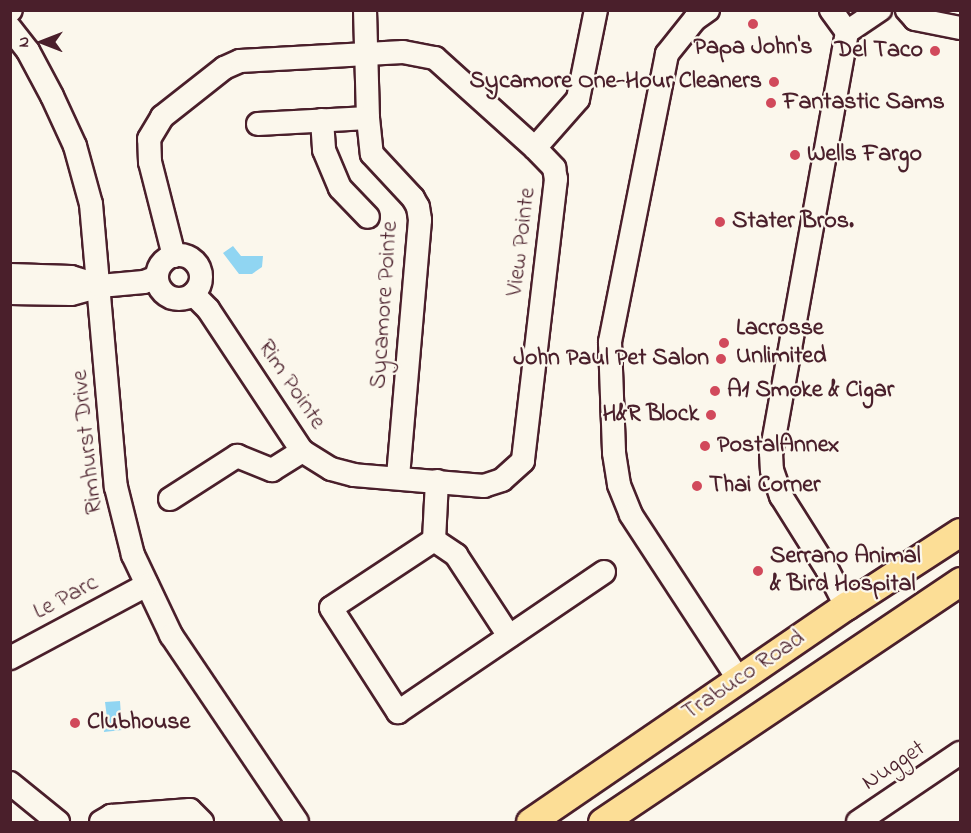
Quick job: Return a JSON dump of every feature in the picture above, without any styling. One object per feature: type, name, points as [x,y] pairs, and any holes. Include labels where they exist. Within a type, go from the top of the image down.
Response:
[{"type":"main road","name":"Trabuco Road","points":[[530,822],[846,606],[960,532]]},
{"type":"main road","name":"Trabuco Road","points":[[602,822],[960,581]]},
{"type":"main road","points":[[704,754],[705,741],[713,725],[844,636],[851,624],[846,606]]},
{"type":"street","name":"Sycamore Pointe","points":[[365,10],[368,118],[372,154],[413,198],[418,207],[420,220],[398,478]]},
{"type":"street","points":[[535,148],[578,99],[596,10]]},
{"type":"street","points":[[708,10],[695,19],[667,54],[610,342],[614,453],[619,485],[631,515],[739,680]]},
{"type":"street","points":[[831,10],[847,32]]},
{"type":"street","points":[[846,606],[827,569],[781,496],[772,470],[771,453],[847,32],[880,10]]},
{"type":"street","points":[[907,10],[915,19],[960,28]]},
{"type":"street","name":"Rimhurst Drive","points":[[10,28],[28,51],[75,146],[91,204],[116,487],[122,520],[147,585],[171,635],[297,822]]},
{"type":"street","name":"View Pointe","points":[[365,54],[403,52],[420,53],[435,58],[535,148],[554,168],[556,179],[523,461],[502,480],[484,486],[437,481]]},
{"type":"street","points":[[174,256],[148,151],[153,128],[162,117],[232,63],[365,54]]},
{"type":"street","points":[[258,124],[368,118]]},
{"type":"street","points":[[322,120],[324,150],[339,188],[368,217]]},
{"type":"street","points":[[174,256],[188,257],[196,263],[200,272],[200,282],[193,294],[179,299],[169,297],[161,291],[157,277],[161,263],[174,256]]},
{"type":"street","points":[[10,275],[50,285],[71,294],[100,286],[144,282],[157,277]]},
{"type":"street","points":[[10,293],[50,285]]},
{"type":"street","name":"Rim Pointe","points":[[193,294],[208,309],[302,451],[332,469],[354,475],[437,481]]},
{"type":"street","points":[[170,499],[237,456],[272,470],[302,451]]},
{"type":"street","points":[[434,540],[437,481]]},
{"type":"street","points":[[434,540],[331,608],[398,712],[604,572]]},
{"type":"street","points":[[434,540],[456,555],[509,636]]},
{"type":"street","name":"Le Parc","points":[[10,658],[147,585]]},
{"type":"street","name":"Nugget","points":[[858,822],[960,753]]},
{"type":"street","points":[[10,783],[58,822]]},
{"type":"street","points":[[101,822],[111,816],[190,810],[202,822]]},
{"type":"water","points":[[233,246],[241,256],[263,256],[262,267],[252,274],[239,274],[223,253]]},
{"type":"water","points":[[120,701],[122,730],[104,732],[103,721],[107,718],[105,702]]},
{"type":"place","name":"Papa John's","points":[[753,24]]},
{"type":"place","name":"Del Taco","points":[[935,51]]},
{"type":"place","name":"Sycamore One-Hour Cleaners","points":[[774,82]]},
{"type":"place","name":"Fantastic Sams","points":[[771,103]]},
{"type":"place","name":"Wells Fargo","points":[[795,155]]},
{"type":"place","name":"Stater Bros.","points":[[720,222]]},
{"type":"place","name":"Lacrosse Unlimited","points":[[724,343]]},
{"type":"place","name":"John Paul Pet Salon","points":[[721,359]]},
{"type":"place","name":"A1 Smoke & Cigar","points":[[715,391]]},
{"type":"place","name":"H&R Block","points":[[711,415]]},
{"type":"place","name":"PostalAnnex","points":[[705,446]]},
{"type":"place","name":"Thai Corner","points":[[697,486]]},
{"type":"place","name":"Serrano Animal & Bird Hospital","points":[[758,571]]},
{"type":"place","name":"Clubhouse","points":[[75,723]]}]
